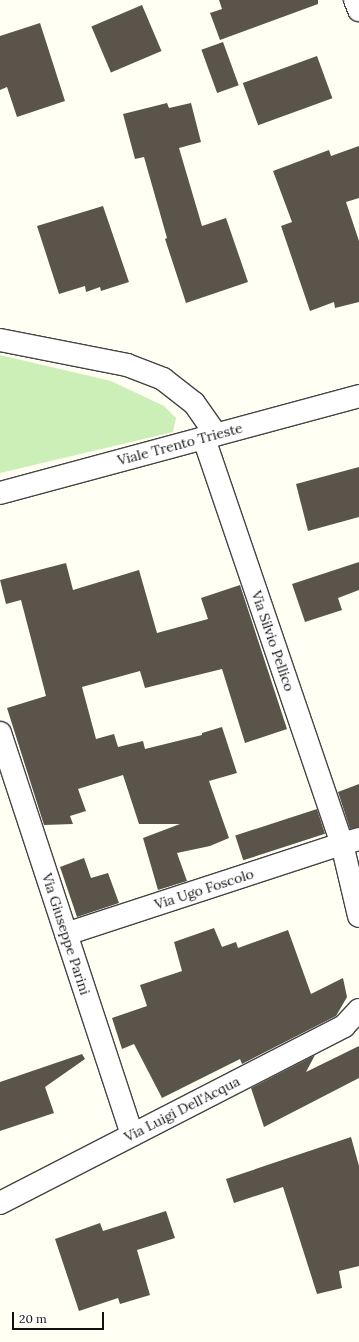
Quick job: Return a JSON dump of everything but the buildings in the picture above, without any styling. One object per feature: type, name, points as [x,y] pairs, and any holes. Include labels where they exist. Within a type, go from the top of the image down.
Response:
[{"type":"street","points":[[355,0],[359,10]]},
{"type":"street","name":"Via Silvio Pellico","points":[[0,340],[127,365],[163,379],[194,403],[210,436],[350,842]]},
{"type":"street","name":"Viale Trento Trieste","points":[[0,493],[359,396]]},
{"type":"street","name":"Via Giuseppe Parini","points":[[0,733],[132,1135]]},
{"type":"street","points":[[350,842],[359,916]]},
{"type":"street","name":"Via Ugo Foscolo","points":[[66,934],[350,842]]},
{"type":"street","name":"Via Luigi Dell'Acqua","points":[[0,1203],[344,1026],[359,1010]]},
{"type":"green space","points":[[0,355],[111,381],[164,406],[176,418],[173,432],[0,473]]}]
